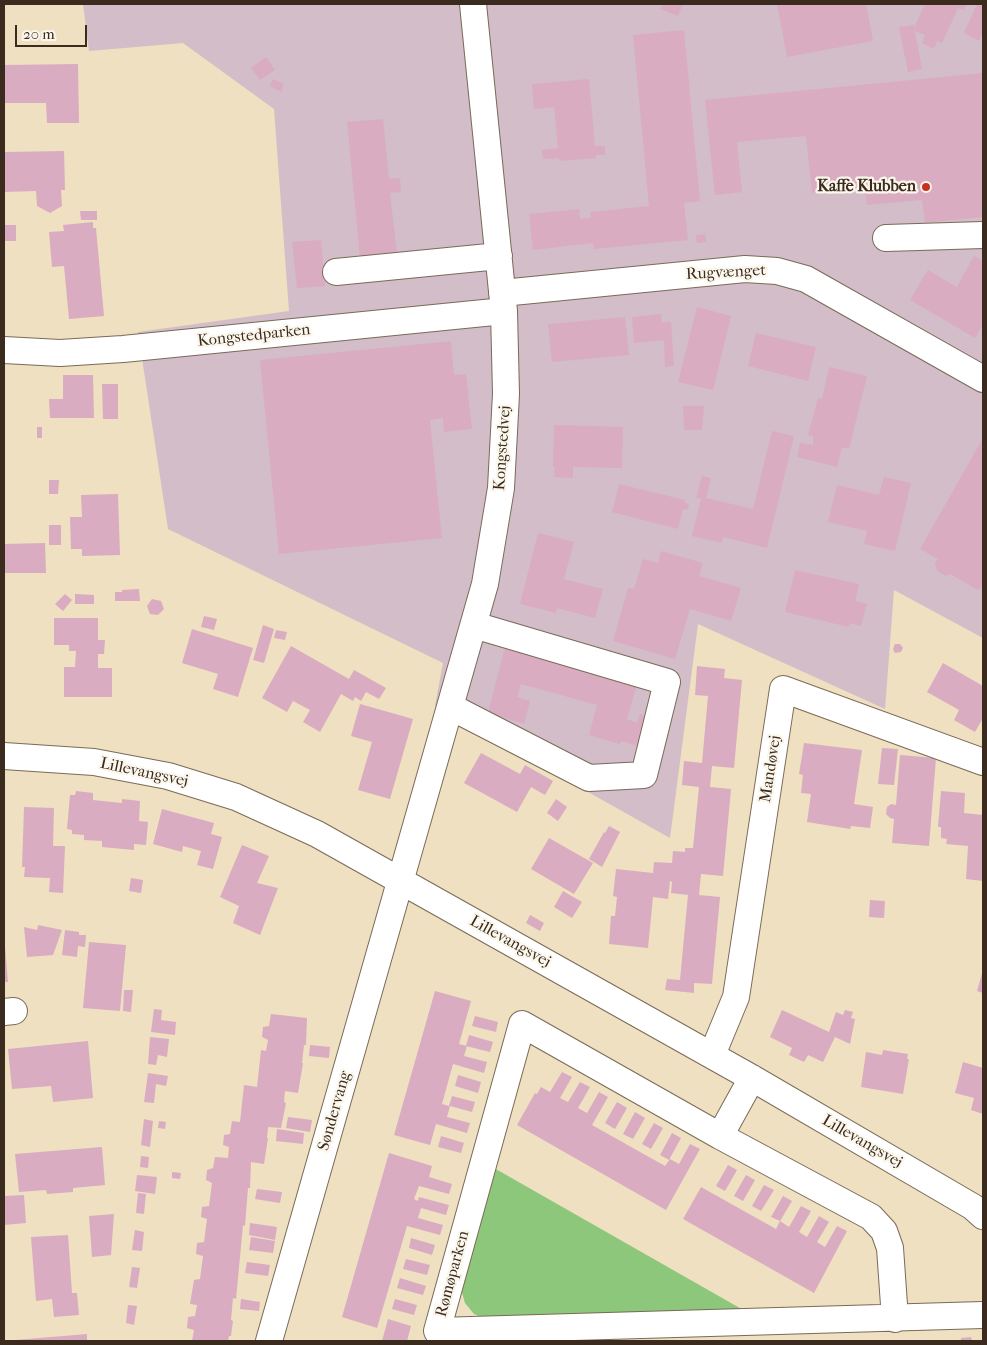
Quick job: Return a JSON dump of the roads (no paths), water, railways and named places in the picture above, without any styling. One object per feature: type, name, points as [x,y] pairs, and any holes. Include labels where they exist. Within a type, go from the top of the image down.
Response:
[{"type":"street","name":"Kongstedvej","points":[[402,881],[485,584],[501,488],[506,394],[503,302],[472,4]]},
{"type":"street","points":[[886,238],[983,235]]},
{"type":"street","points":[[336,272],[499,256]]},
{"type":"street","name":"Rugvænget","points":[[503,302],[745,269],[777,271],[806,279],[983,379]]},
{"type":"street","name":"Kongstedparken","points":[[4,350],[60,353],[123,349],[503,302]]},
{"type":"street","points":[[451,707],[588,778],[644,775],[666,682],[474,625]]},
{"type":"street","name":"Mandøvej","points":[[712,1055],[736,997],[783,689],[983,762]]},
{"type":"street","name":"Lillevangsvej","points":[[4,756],[94,762],[168,776],[236,797],[279,816],[317,834],[712,1055],[973,1207],[983,1216]]},
{"type":"street","name":"Søndervang","points":[[269,1341],[402,881]]},
{"type":"street","name":"Rømøparken","points":[[895,1319],[890,1248],[884,1232],[871,1217],[720,1136],[522,1024],[437,1331],[895,1319],[983,1315]]},
{"type":"street","points":[[720,1136],[752,1078]]},
{"type":"place","name":"Kaffe Klubben","points":[[926,187]]}]
